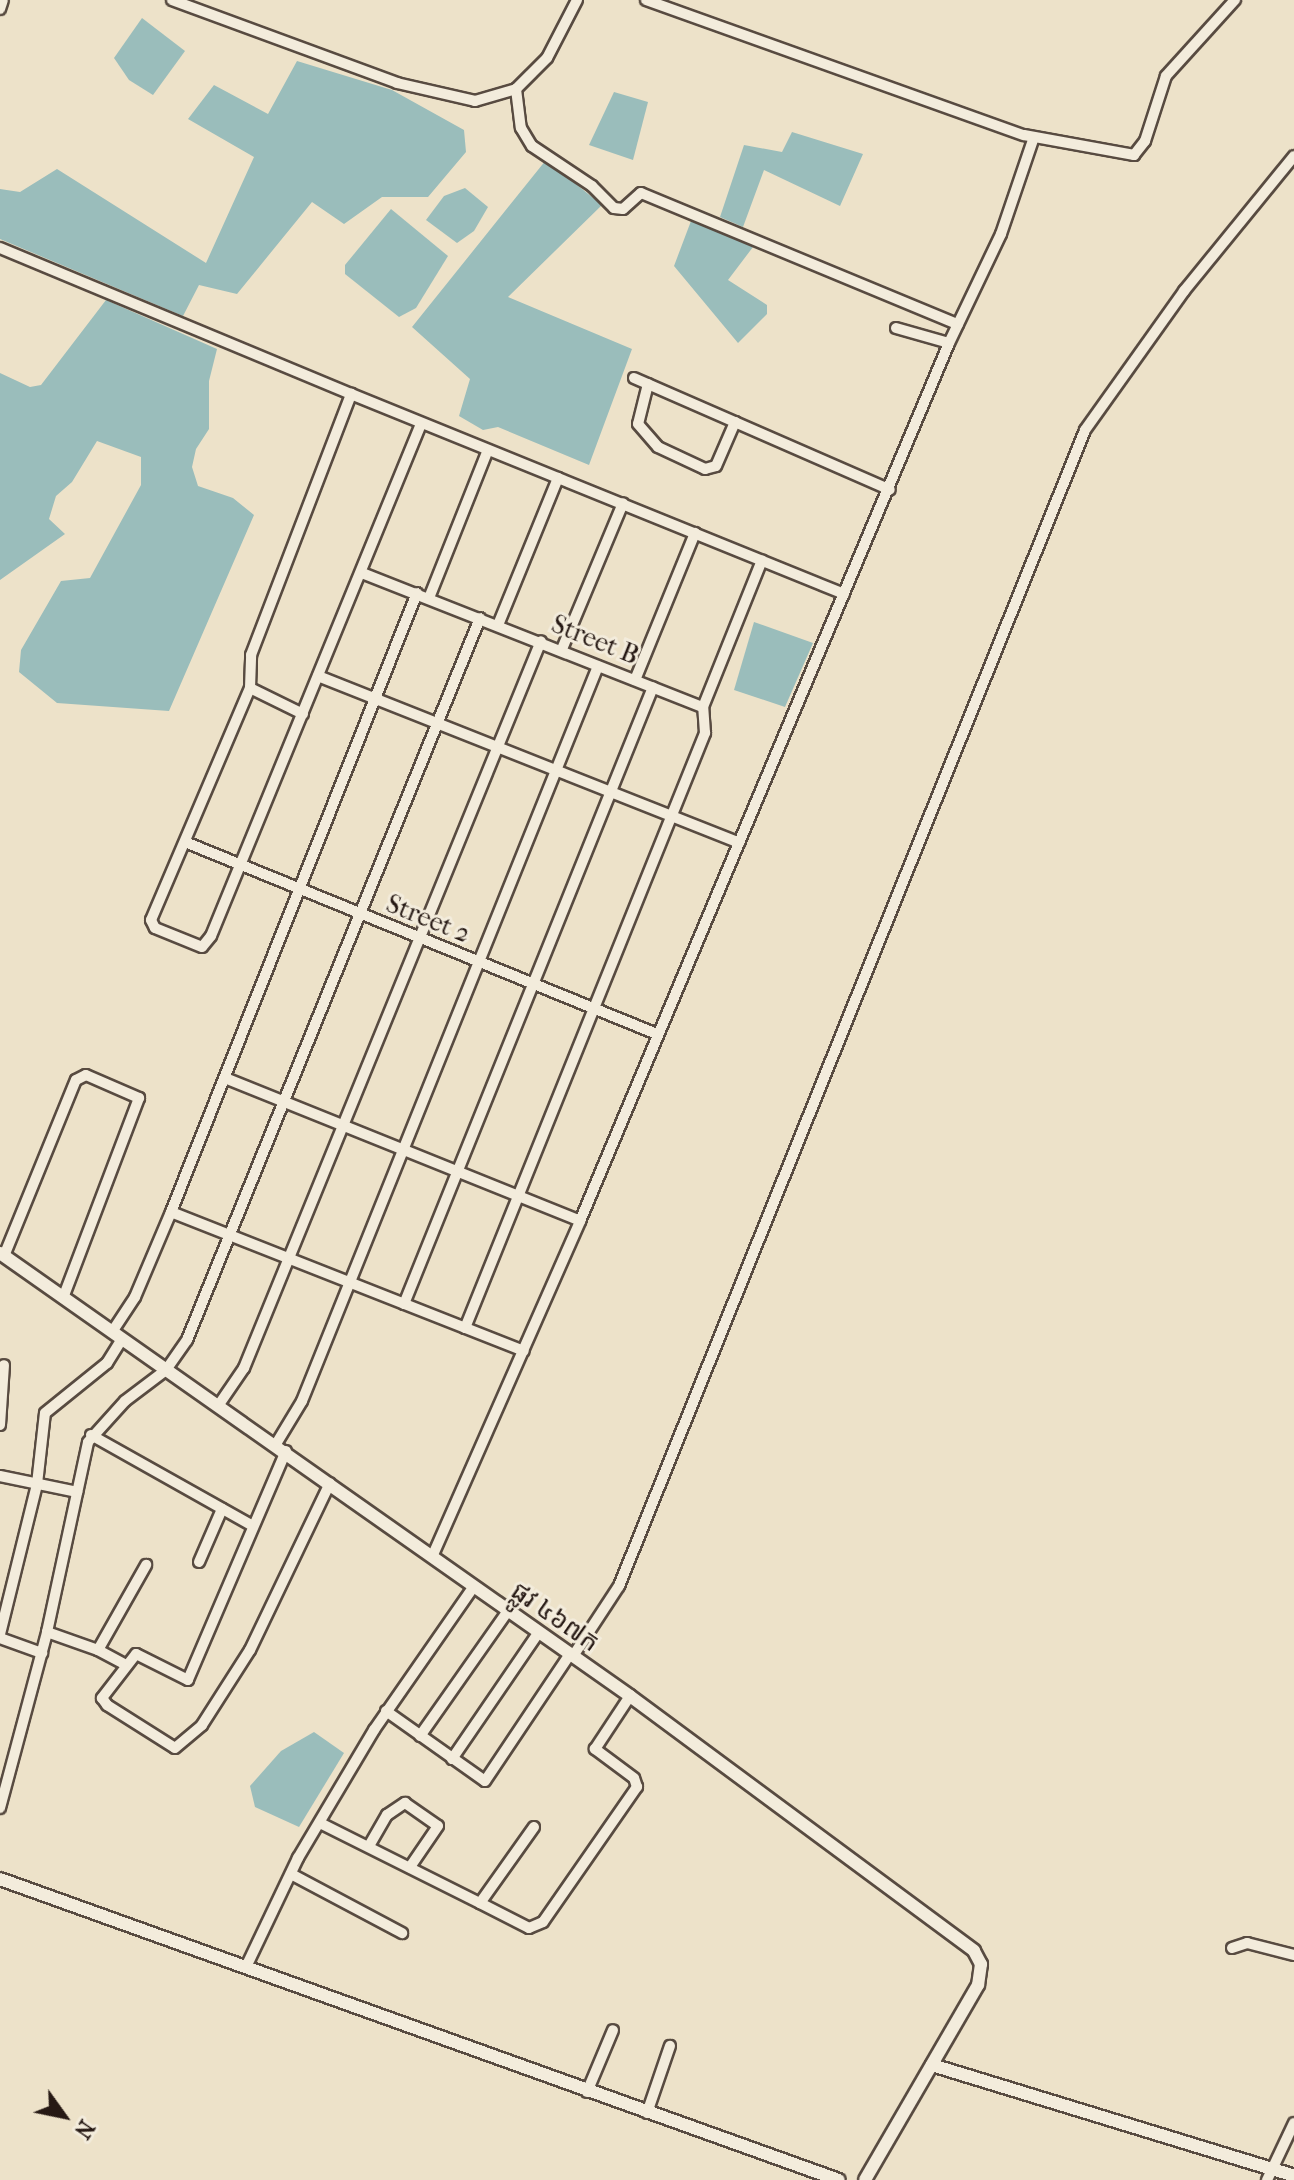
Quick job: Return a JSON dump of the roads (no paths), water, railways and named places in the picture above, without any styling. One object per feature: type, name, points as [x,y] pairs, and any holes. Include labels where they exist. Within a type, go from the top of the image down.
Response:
[{"type":"street","points":[[0,9],[3,0]]},
{"type":"street","points":[[172,0],[397,83],[475,101],[516,89],[547,58],[577,0]]},
{"type":"street","points":[[646,0],[675,5],[919,101],[1034,137],[1134,155],[1145,141],[1166,76],[1235,0]]},
{"type":"street","points":[[516,89],[521,128],[532,146],[592,186],[614,208],[623,209],[641,193],[958,324]]},
{"type":"street","points":[[432,1557],[580,1221],[890,490],[949,343],[1001,234],[1034,137]]},
{"type":"street","points":[[386,1711],[485,1781],[619,1586],[1085,430],[1184,291],[1294,156]]},
{"type":"street","points":[[0,248],[421,424],[844,594]]},
{"type":"street","points":[[896,328],[949,343]]},
{"type":"street","points":[[634,378],[890,490]]},
{"type":"street","points":[[648,384],[638,424],[658,447],[705,469],[716,466],[735,422]]},
{"type":"street","points":[[351,394],[251,655],[250,688],[151,920],[155,928],[202,947],[240,866],[421,424]]},
{"type":"street","points":[[429,598],[488,450]]},
{"type":"street","points":[[498,625],[558,478]]},
{"type":"street","points":[[562,649],[623,503]]},
{"type":"street","points":[[635,680],[695,533]]},
{"type":"street","points":[[465,1328],[705,733],[703,707],[762,560]]},
{"type":"street","name":"Street B","points":[[362,573],[562,649],[703,707]]},
{"type":"street","points":[[42,1653],[0,1636],[37,1484],[45,1413],[107,1363],[301,892],[417,593]]},
{"type":"street","points":[[0,1808],[42,1653],[91,1435],[166,1370],[187,1340],[480,618]]},
{"type":"street","points":[[218,1406],[244,1368],[541,641]]},
{"type":"street","points":[[330,1483],[250,1650],[202,1725],[175,1748],[160,1742],[107,1705],[102,1698],[124,1664],[143,1654],[188,1680],[253,1526],[281,1448],[598,666]]},
{"type":"street","points":[[318,676],[739,843]]},
{"type":"street","points":[[404,1304],[653,687]]},
{"type":"street","points":[[250,688],[303,714]]},
{"type":"street","name":"Street 2","points":[[185,842],[301,892],[657,1034]]},
{"type":"street","points":[[2,1255],[76,1080],[86,1075],[139,1098],[63,1298]]},
{"type":"street","points":[[225,1078],[580,1221]]},
{"type":"street","points":[[171,1212],[524,1351]]},
{"type":"street","name":"ផ្លូវ ៤៦៧ក","points":[[2,1255],[630,1696],[974,1951],[981,1976],[865,2180]]},
{"type":"street","points":[[0,1425],[4,1365]]},
{"type":"street","points":[[91,1435],[253,1526]]},
{"type":"street","points":[[0,1476],[77,1492]]},
{"type":"street","points":[[199,1562],[222,1509]]},
{"type":"street","points":[[98,1650],[146,1565]]},
{"type":"street","points":[[246,1967],[291,1874],[386,1711],[474,1586]]},
{"type":"street","points":[[420,1736],[508,1611]]},
{"type":"street","points":[[47,1632],[98,1650],[124,1664]]},
{"type":"street","points":[[452,1759],[539,1632]]},
{"type":"street","points":[[320,1823],[529,1928],[543,1922],[637,1787],[634,1778],[595,1749],[630,1696]]},
{"type":"street","points":[[369,1846],[387,1815],[405,1803],[438,1826],[410,1867]]},
{"type":"street","points":[[480,1903],[534,1827]]},
{"type":"street","points":[[291,1874],[402,1933]]},
{"type":"street","points":[[0,1879],[839,2180]]},
{"type":"street","points":[[1232,1948],[1247,1943],[1294,1955]]},
{"type":"street","points":[[587,2092],[613,2030]]},
{"type":"street","points":[[647,2113],[670,2046]]},
{"type":"street","points":[[932,2065],[1270,2175],[1294,2176]]},
{"type":"street","points":[[1270,2175],[1294,2123]]},
{"type":"water","points":[[142,18],[185,51],[153,95],[129,80],[114,58]]},
{"type":"water","points":[[297,61],[392,90],[464,130],[466,152],[428,197],[382,197],[344,224],[312,202],[237,294],[199,285],[183,316],[0,239],[0,189],[20,192],[57,169],[206,263],[254,157],[188,119],[214,85],[268,114]]},
{"type":"water","points":[[614,92],[648,102],[633,160],[589,145]]},
{"type":"water","points":[[792,132],[863,154],[840,206],[764,170],[743,227],[720,217],[744,145],[782,152]]},
{"type":"water","points":[[546,160],[602,205],[508,297],[632,349],[589,465],[498,427],[483,430],[459,416],[470,379],[412,327]]},
{"type":"water","points":[[465,188],[488,207],[474,231],[457,243],[426,220],[444,196]]},
{"type":"water","points":[[391,209],[448,256],[416,308],[399,317],[345,274],[345,265]]},
{"type":"water","points":[[691,221],[753,247],[728,280],[767,305],[767,314],[738,343],[674,266]]},
{"type":"water","points":[[106,300],[217,349],[209,381],[209,429],[196,449],[192,467],[198,486],[233,498],[254,515],[169,711],[57,703],[19,672],[21,650],[61,581],[90,578],[141,485],[141,457],[97,441],[72,482],[56,496],[49,519],[65,534],[0,580],[0,373],[30,387],[41,385]]},
{"type":"water","points":[[754,622],[813,643],[785,707],[734,690]]},
{"type":"water","points":[[314,1732],[344,1753],[299,1827],[255,1807],[250,1786],[281,1751]]}]
